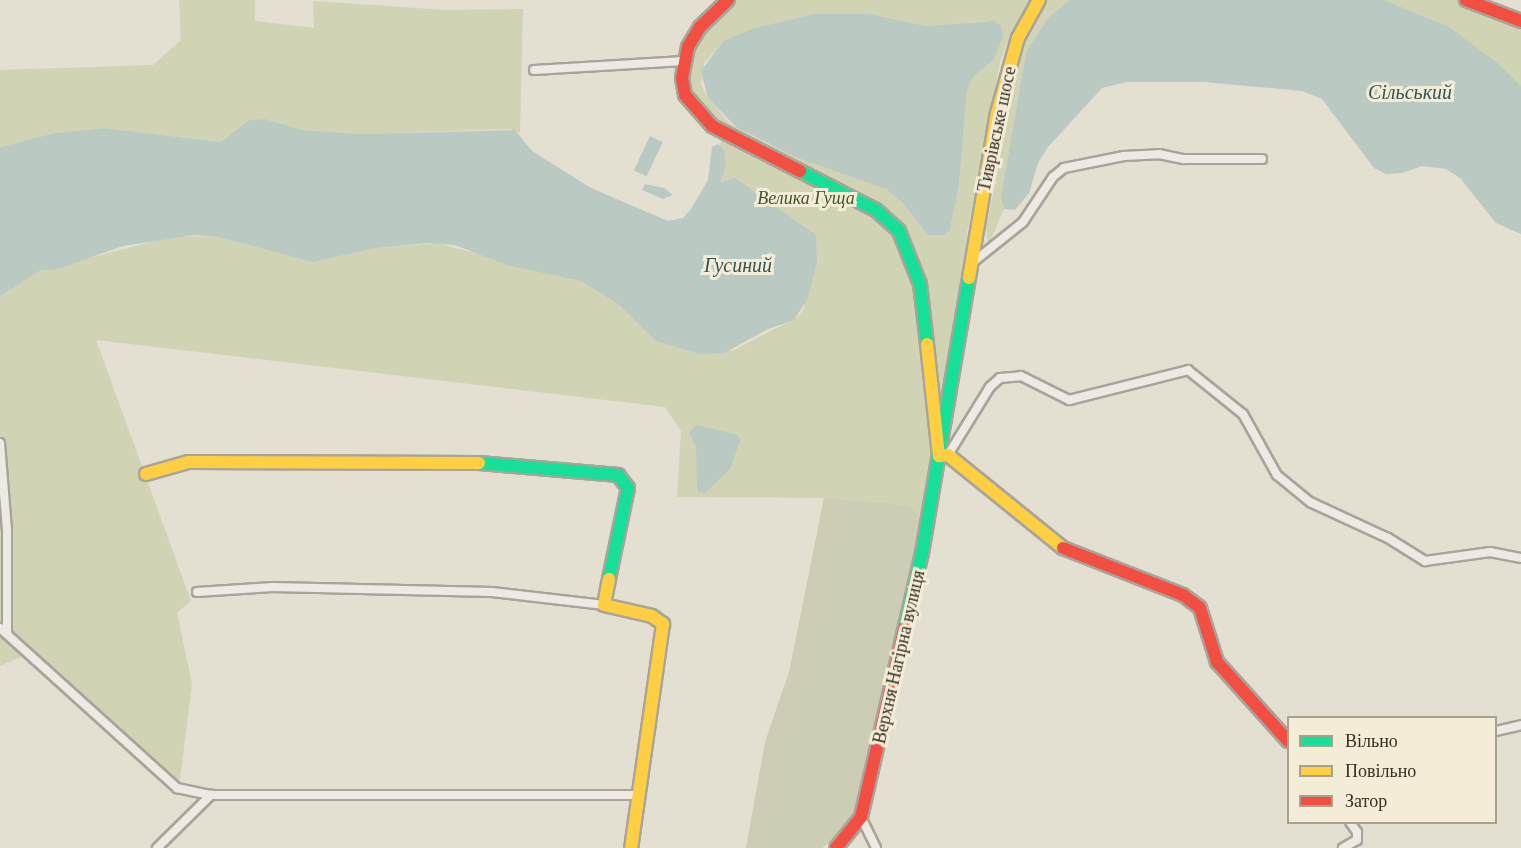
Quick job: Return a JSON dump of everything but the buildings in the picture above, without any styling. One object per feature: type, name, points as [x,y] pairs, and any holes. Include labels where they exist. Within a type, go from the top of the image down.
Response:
[{"type":"street","points":[[728,0],[700,27],[684,61],[682,78],[686,94],[712,126],[876,210],[904,240],[920,284],[944,456],[1059,546],[1183,596],[1200,608],[1217,662],[1287,740]]},
{"type":"street","points":[[1466,0],[1485,3],[1521,21]]},
{"type":"street","name":"Тиврівське шосе","points":[[971,264],[997,113],[1018,38],[1035,2]]},
{"type":"street","points":[[534,70],[684,61]]},
{"type":"street","points":[[971,264],[1023,222],[1053,177],[1064,168],[1124,156],[1159,154],[1182,159],[1262,159]]},
{"type":"street","name":"Верхня Нагірна вулиця","points":[[836,848],[861,817],[914,594],[944,456],[971,264]]},
{"type":"street","points":[[944,456],[990,387],[1010,375],[1021,376],[1069,400],[1188,370],[1243,414],[1277,475],[1310,501],[1425,561],[1490,552],[1521,558]]},
{"type":"street","points":[[0,443],[7,530],[3,631],[177,788],[211,795],[636,795]]},
{"type":"street","points":[[146,474],[188,462],[454,460],[618,475],[628,488],[604,605]]},
{"type":"street","points":[[197,592],[273,587],[492,592],[604,605],[652,616],[663,624],[636,795],[631,848]]},
{"type":"street","points":[[1497,730],[1521,725]]},
{"type":"street","points":[[157,848],[211,795]]},
{"type":"street","points":[[861,817],[876,848]]},
{"type":"street","points":[[1343,848],[1356,840],[1357,832],[1351,824]]},
{"type":"green space","points":[[179,0],[255,0],[255,21],[314,28],[313,1],[446,10],[523,9],[520,133],[510,129],[358,134],[303,130],[265,119],[249,120],[221,142],[104,128],[55,133],[0,147],[0,70],[153,65],[181,40]]},
{"type":"green space","name":"Велика Гуща","points":[[728,0],[1032,0],[1035,5],[1039,0],[1090,0],[1048,18],[1026,52],[1001,197],[1004,209],[988,246],[986,229],[1021,52],[1042,14],[1034,6],[1012,29],[1000,62],[967,233],[965,264],[941,410],[938,410],[919,284],[914,290],[927,365],[930,458],[920,517],[907,505],[824,498],[677,497],[681,431],[665,407],[96,340],[191,601],[177,613],[192,684],[180,779],[167,779],[28,654],[0,666],[0,296],[36,272],[174,236],[218,237],[313,262],[376,248],[437,243],[581,281],[619,305],[656,341],[699,354],[734,350],[798,317],[805,307],[725,184],[719,182],[724,172],[720,145],[723,134],[690,103],[685,55]],"holes":[[[813,14],[870,14],[926,26],[989,21],[993,60],[973,77],[967,91],[959,185],[950,230],[928,235],[902,202],[886,189],[766,143],[729,123],[708,98],[701,85],[704,63],[723,41],[751,29]]]},
{"type":"green space","points":[[1362,0],[1487,0],[1484,6],[1521,21],[1521,104]]},
{"type":"green space","points":[[824,498],[908,505],[920,517],[919,536],[854,815],[841,834],[822,848],[746,848],[765,742],[789,672]]},
{"type":"water","name":"Сільський","points":[[1070,0],[1384,0],[1449,27],[1496,62],[1521,86],[1521,234],[1496,223],[1460,178],[1446,169],[1422,166],[1402,173],[1386,174],[1374,168],[1322,99],[1302,91],[1204,82],[1127,82],[1102,88],[1048,147],[1038,163],[1029,193],[1015,210],[1004,209],[1001,197],[1026,52],[1048,18]]},
{"type":"water","points":[[813,14],[870,14],[926,26],[994,21],[1001,25],[1003,36],[993,60],[973,77],[967,91],[959,185],[950,230],[944,235],[928,235],[902,202],[886,189],[798,158],[736,127],[708,98],[701,71],[723,41],[751,29]]},
{"type":"water","name":"Гусиний","points":[[265,119],[303,130],[358,134],[515,130],[532,151],[591,188],[668,221],[683,218],[691,209],[708,180],[712,147],[718,144],[724,150],[726,166],[720,183],[735,178],[816,235],[817,262],[808,298],[794,320],[768,329],[724,353],[699,354],[656,341],[619,305],[581,281],[507,265],[455,245],[428,243],[376,248],[313,262],[218,237],[194,235],[123,246],[55,270],[41,270],[0,296],[0,147],[55,133],[104,128],[221,142],[249,120]]},
{"type":"water","points":[[650,136],[663,142],[647,176],[634,170]]},
{"type":"water","points":[[645,184],[664,188],[673,195],[663,199],[642,190]]},
{"type":"water","points":[[696,425],[738,435],[740,441],[730,469],[705,493],[697,491],[696,447],[689,433]]},
{"type":"traffic: fast","points":[[800,171],[876,210],[899,231],[920,284],[927,344]]},
{"type":"traffic: fast","points":[[905,627],[922,553],[969,278]]},
{"type":"traffic: fast","points":[[479,463],[618,475],[628,488],[609,579]]},
{"type":"traffic: slow","points":[[969,278],[997,113],[1018,38],[1039,0]]},
{"type":"traffic: slow","points":[[927,344],[939,456],[948,455],[1063,548]]},
{"type":"traffic: slow","points":[[146,474],[188,462],[479,463]]},
{"type":"traffic: slow","points":[[609,579],[604,605],[652,616],[663,624],[631,848]]},
{"type":"traffic: jam","points":[[728,0],[700,27],[688,47],[682,78],[685,95],[712,126],[800,171]]},
{"type":"traffic: jam","points":[[1466,0],[1521,21]]},
{"type":"traffic: jam","points":[[1063,548],[1183,595],[1200,608],[1217,662],[1287,740]]},
{"type":"traffic: jam","points":[[836,848],[861,817],[905,627]]}]
